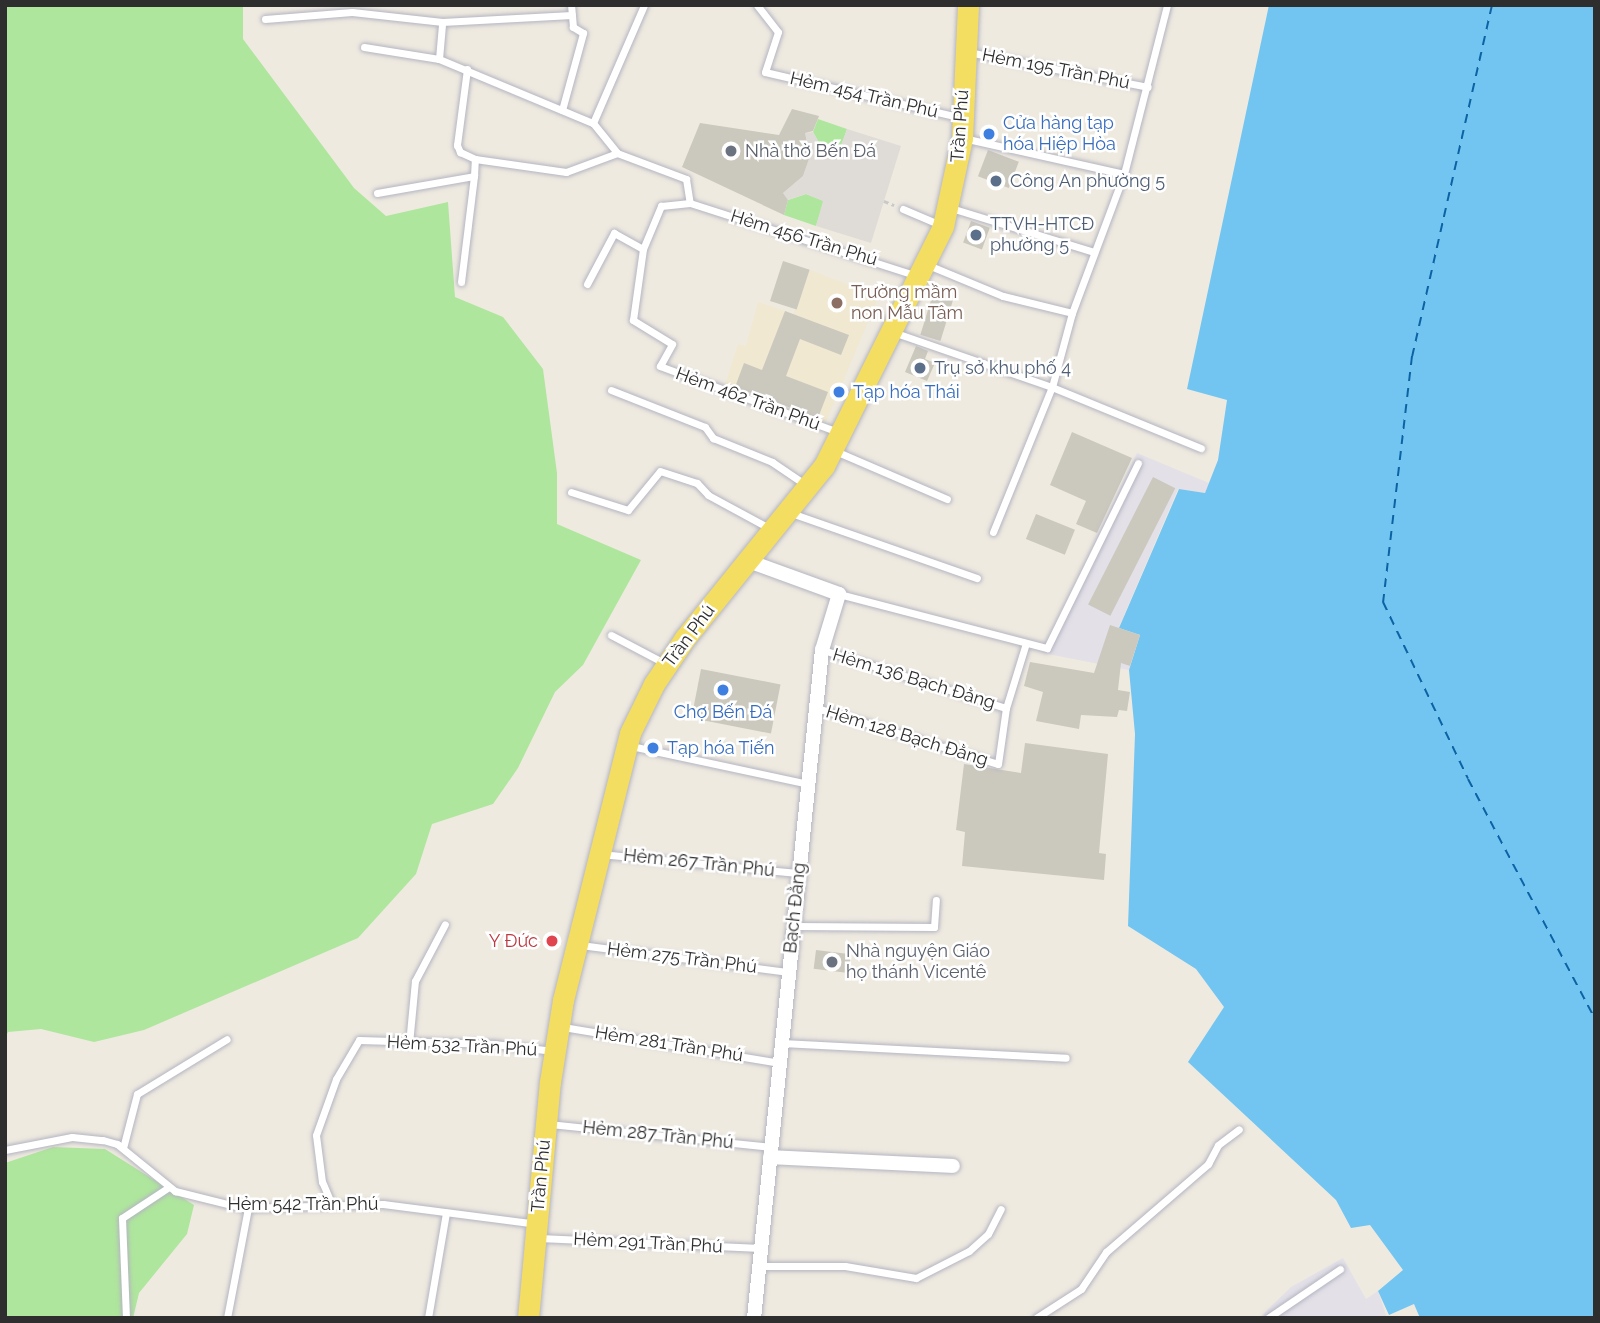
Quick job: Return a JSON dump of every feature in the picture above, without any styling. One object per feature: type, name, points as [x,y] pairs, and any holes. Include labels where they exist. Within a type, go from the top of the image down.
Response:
[{"type":"main road","name":"Trần Phú","points":[[528,1318],[546,1123],[559,1026],[598,854],[627,746],[654,684],[668,664],[810,487],[837,442],[893,332],[947,217],[963,128],[968,5]]},
{"type":"street","points":[[751,562],[839,594]]},
{"type":"street","name":"Bạch Đằng","points":[[754,1318],[822,650],[839,594]]},
{"type":"street","points":[[771,1152],[953,1166]]},
{"type":"lane","points":[[562,110],[583,33],[573,27],[571,5]]},
{"type":"lane","points":[[593,122],[644,5]]},
{"type":"lane","name":"Hẻm 454 Trần Phú","points":[[757,5],[778,32],[765,72],[1124,174]]},
{"type":"lane","points":[[993,532],[1052,387],[1072,313],[1124,174],[1167,5]]},
{"type":"lane","points":[[265,19],[352,12],[442,22],[572,15]]},
{"type":"lane","points":[[439,59],[442,22]]},
{"type":"lane","points":[[364,47],[439,59],[593,122],[617,153],[686,179],[690,203]]},
{"type":"lane","name":"Hẻm 195 Trần Phú","points":[[964,52],[1148,87]]},
{"type":"lane","points":[[467,69],[457,145],[460,152],[475,159],[566,172],[617,153]]},
{"type":"lane","points":[[461,282],[475,159]]},
{"type":"lane","points":[[377,193],[474,176]]},
{"type":"lane","name":"Hẻm 462 Trần Phú","points":[[690,203],[661,206],[643,249],[633,320],[672,344],[660,366],[837,442]]},
{"type":"lane","name":"Hẻm 456 Trần Phú","points":[[690,203],[1003,296],[1072,313]]},
{"type":"lane","points":[[903,209],[1094,252]]},
{"type":"lane","points":[[587,284],[614,233],[643,249]]},
{"type":"lane","points":[[893,332],[1052,387],[1201,448]]},
{"type":"lane","points":[[611,390],[705,426],[713,438],[772,462],[810,487]]},
{"type":"lane","points":[[837,442],[947,499]]},
{"type":"lane","points":[[839,594],[1048,648],[1138,463]]},
{"type":"lane","points":[[571,492],[628,510],[660,471],[697,483],[708,495],[773,530]]},
{"type":"lane","points":[[790,513],[977,578]]},
{"type":"lane","points":[[611,635],[668,664]]},
{"type":"lane","points":[[1006,708],[1026,643]]},
{"type":"lane","name":"Hẻm 136 Bạch Đằng","points":[[822,650],[1006,708]]},
{"type":"lane","name":"Hẻm 128 Bạch Đằng","points":[[816,708],[998,764],[1006,708]]},
{"type":"lane","points":[[627,746],[808,784]]},
{"type":"lane","name":"Hẻm 267 Trần Phú","points":[[598,854],[799,873]]},
{"type":"lane","points":[[793,926],[934,927],[936,900]]},
{"type":"lane","points":[[409,1044],[415,981],[445,924]]},
{"type":"lane","name":"Hẻm 275 Trần Phú","points":[[576,945],[789,972]]},
{"type":"lane","name":"Hẻm 281 Trần Phú","points":[[559,1026],[780,1063]]},
{"type":"lane","points":[[123,1148],[137,1094],[228,1040]]},
{"type":"lane","name":"Hẻm 532 Trần Phú","points":[[332,1205],[322,1182],[316,1135],[353,1044],[370,1041],[494,1044],[555,1051]]},
{"type":"lane","points":[[782,1042],[1066,1058]]},
{"type":"lane","name":"Hẻm 287 Trần Phú","points":[[546,1123],[771,1152]]},
{"type":"lane","points":[[1037,1318],[1081,1289],[1122,1236],[1208,1164],[1218,1145],[1239,1129]]},
{"type":"lane","name":"Hẻm 542 Trần Phú","points":[[5,1150],[72,1137],[103,1140],[123,1148],[169,1187],[214,1203],[248,1208],[383,1204],[536,1231]]},
{"type":"lane","points":[[126,1318],[122,1219],[169,1187]]},
{"type":"lane","points":[[228,1318],[248,1208]]},
{"type":"lane","points":[[760,1266],[845,1266],[916,1278],[969,1251],[988,1234],[1002,1209]]},
{"type":"lane","points":[[428,1318],[446,1213]]},
{"type":"lane","name":"Hẻm 291 Trần Phú","points":[[536,1231],[761,1248]]},
{"type":"lane","points":[[1268,1318],[1340,1269]]},
{"type":"shaded area","points":[[847,129],[901,146],[871,243],[816,226],[823,201],[806,194],[788,200],[783,193],[803,176],[810,156],[805,133],[813,132],[822,148],[838,153]]},
{"type":"shaded area","points":[[810,270],[879,296],[824,427],[724,388],[738,344],[746,346],[758,302],[793,314]]},
{"type":"shaded area","points":[[1137,453],[1209,483],[1205,493],[1178,489],[1119,627],[1140,635],[1129,670],[1043,653]]},
{"type":"shaded area","points":[[1343,1258],[1366,1299],[1378,1291],[1387,1318],[1259,1318],[1291,1287]]},
{"type":"green space","points":[[5,5],[243,5],[243,39],[354,188],[386,216],[448,202],[455,297],[503,317],[543,369],[557,473],[557,524],[641,560],[583,665],[555,692],[518,768],[493,804],[432,824],[416,874],[358,938],[144,1030],[94,1042],[41,1029],[8,1032],[5,1038]]},
{"type":"green space","points":[[818,119],[847,129],[839,153],[822,148],[813,132]]},
{"type":"green space","points":[[806,194],[824,201],[816,226],[784,215],[788,200]]},
{"type":"green space","points":[[53,1147],[105,1149],[194,1205],[187,1234],[139,1293],[133,1318],[5,1318],[5,1163]]},
{"type":"water","points":[[1269,5],[1595,5],[1595,1318],[1420,1318],[1414,1304],[1389,1315],[1378,1291],[1403,1270],[1370,1225],[1351,1228],[1336,1200],[1188,1062],[1224,1007],[1196,969],[1128,926],[1135,734],[1129,670],[1140,635],[1119,628],[1179,489],[1205,493],[1218,460],[1227,400],[1187,389]]},
{"type":"building","name":"Nhà thờ Bến Đá","points":[[792,109],[819,116],[813,131],[805,133],[810,156],[803,176],[783,193],[788,200],[784,215],[682,167],[700,123],[779,135]]},
{"type":"building","points":[[988,150],[1019,162],[1009,188],[978,176]]},
{"type":"building","name":"TTVH-HTCĐ phường 5","points":[[971,221],[990,228],[982,249],[963,243]]},
{"type":"building","points":[[783,261],[810,270],[797,310],[770,301]]},
{"type":"building","points":[[935,287],[955,293],[940,341],[920,335]]},
{"type":"building","points":[[785,311],[849,335],[841,355],[800,339],[786,376],[828,392],[818,418],[735,387],[744,363],[762,370]]},
{"type":"building","name":"Trụ sở khu phố 4","points":[[916,346],[928,351],[925,359],[935,363],[927,381],[905,372]]},
{"type":"building","points":[[1072,432],[1132,458],[1097,533],[1076,524],[1086,501],[1050,485]]},
{"type":"building","points":[[1153,477],[1175,488],[1110,616],[1088,604]]},
{"type":"building","points":[[1036,514],[1075,530],[1065,555],[1026,539]]},
{"type":"building","points":[[1110,625],[1140,635],[1130,666],[1121,663],[1118,690],[1130,692],[1127,711],[1119,710],[1117,717],[1081,715],[1079,729],[1036,721],[1043,692],[1024,686],[1030,662],[1094,673]]},
{"type":"building","points":[[701,669],[781,684],[771,734],[691,718]]},
{"type":"building","points":[[1025,743],[1108,754],[1099,853],[1106,854],[1104,880],[962,866],[965,832],[956,830],[964,764],[1021,773]]},
{"type":"building","name":"Nhà nguyện Giáo họ thánh Vicentê","points":[[816,950],[851,954],[848,973],[814,969]]},
{"type":"ferry route","points":[[1492,5],[1412,356],[1383,602],[1468,779],[1595,1019]]},
{"type":"place","name":"Cửa hàng tạp hóa Hiệp Hòa","points":[[989,134]]},
{"type":"place","name":"Nhà thờ Bến Đá","points":[[731,151]]},
{"type":"place","name":"Công An phường 5","points":[[996,181]]},
{"type":"place","name":"TTVH-HTCĐ phường 5","points":[[976,235]]},
{"type":"place","name":"Trường mầm non Mẫu Tâm","points":[[837,303]]},
{"type":"place","name":"Trụ sở khu phố 4","points":[[920,368]]},
{"type":"place","name":"Tạp hóa Thái","points":[[839,392]]},
{"type":"place","name":"Chợ Bến Đá","points":[[723,690]]},
{"type":"place","name":"Tạp hóa Tiến","points":[[653,748]]},
{"type":"place","name":"Y Đức","points":[[552,941]]},
{"type":"place","name":"Nhà nguyện Giáo họ thánh Vicentê","points":[[832,962]]}]
